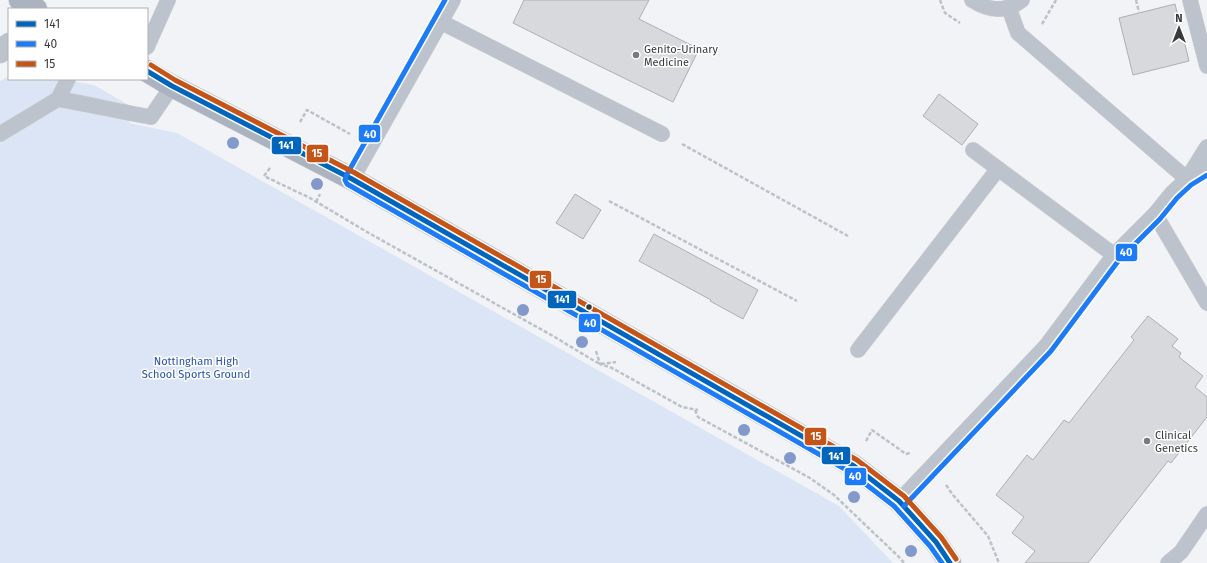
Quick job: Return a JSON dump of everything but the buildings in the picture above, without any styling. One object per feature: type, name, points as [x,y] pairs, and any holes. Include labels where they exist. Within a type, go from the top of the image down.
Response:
[{"type":"main road","points":[[148,72],[172,86],[352,180],[854,466],[898,501],[936,542],[950,563]]},
{"type":"street","points":[[0,52],[8,45]]},
{"type":"lane","points":[[148,45],[168,0]]},
{"type":"lane","points":[[352,180],[453,0]]},
{"type":"lane","points":[[972,0],[982,6],[996,9],[1009,8],[1022,0]]},
{"type":"lane","points":[[1190,0],[1207,66]]},
{"type":"lane","points":[[1009,8],[1018,34],[1187,179]]},
{"type":"lane","points":[[441,22],[662,134]]},
{"type":"lane","points":[[0,134],[58,99],[68,80]]},
{"type":"lane","points":[[58,99],[151,117],[172,86]]},
{"type":"lane","points":[[1187,179],[1207,147]]},
{"type":"lane","points":[[973,150],[1114,255]]},
{"type":"lane","points":[[898,501],[1046,346],[1114,255],[1155,214],[1172,193],[1187,179],[1207,167]]},
{"type":"lane","points":[[858,350],[998,169]]},
{"type":"lane","points":[[1155,214],[1207,304]]},
{"type":"lane","points":[[1168,563],[1182,552],[1207,514]]},
{"type":"path","points":[[1136,0],[1139,12]]},
{"type":"path","points":[[662,134],[848,236]]},
{"type":"path","points":[[320,194],[316,202],[553,336],[591,360],[600,364],[621,362]]},
{"type":"path","points":[[609,201],[797,301]]},
{"type":"path","points":[[692,404],[698,417],[810,478],[834,495],[904,563]]},
{"type":"path","points":[[938,460],[943,480],[953,495],[988,536],[999,563]]},
{"type":"green space","name":"Nottingham High School Sports Ground","points":[[8,77],[8,80],[65,80],[94,85],[129,105],[129,123],[177,133],[839,506],[893,563],[0,563],[0,81]]},
{"type":"transit line","name":"40","points":[[445,0],[346,176],[345,180],[347,184],[850,472],[894,506],[930,546],[942,563]]},
{"type":"transit line","name":"15","points":[[151,65],[175,80],[355,173],[857,460],[904,496],[941,537],[956,559]]},
{"type":"transit line","name":"141","points":[[148,72],[172,86],[352,179],[854,466],[899,501],[936,542],[950,563]]},
{"type":"transit line","name":"40","points":[[904,506],[1051,351],[1119,260],[1160,219],[1177,198],[1191,185],[1207,175]]},
{"type":"place","name":"Genito-Urinary Medicine","points":[[636,55]]},
{"type":"place","name":"Clinical Genetics","points":[[1147,441]]}]
